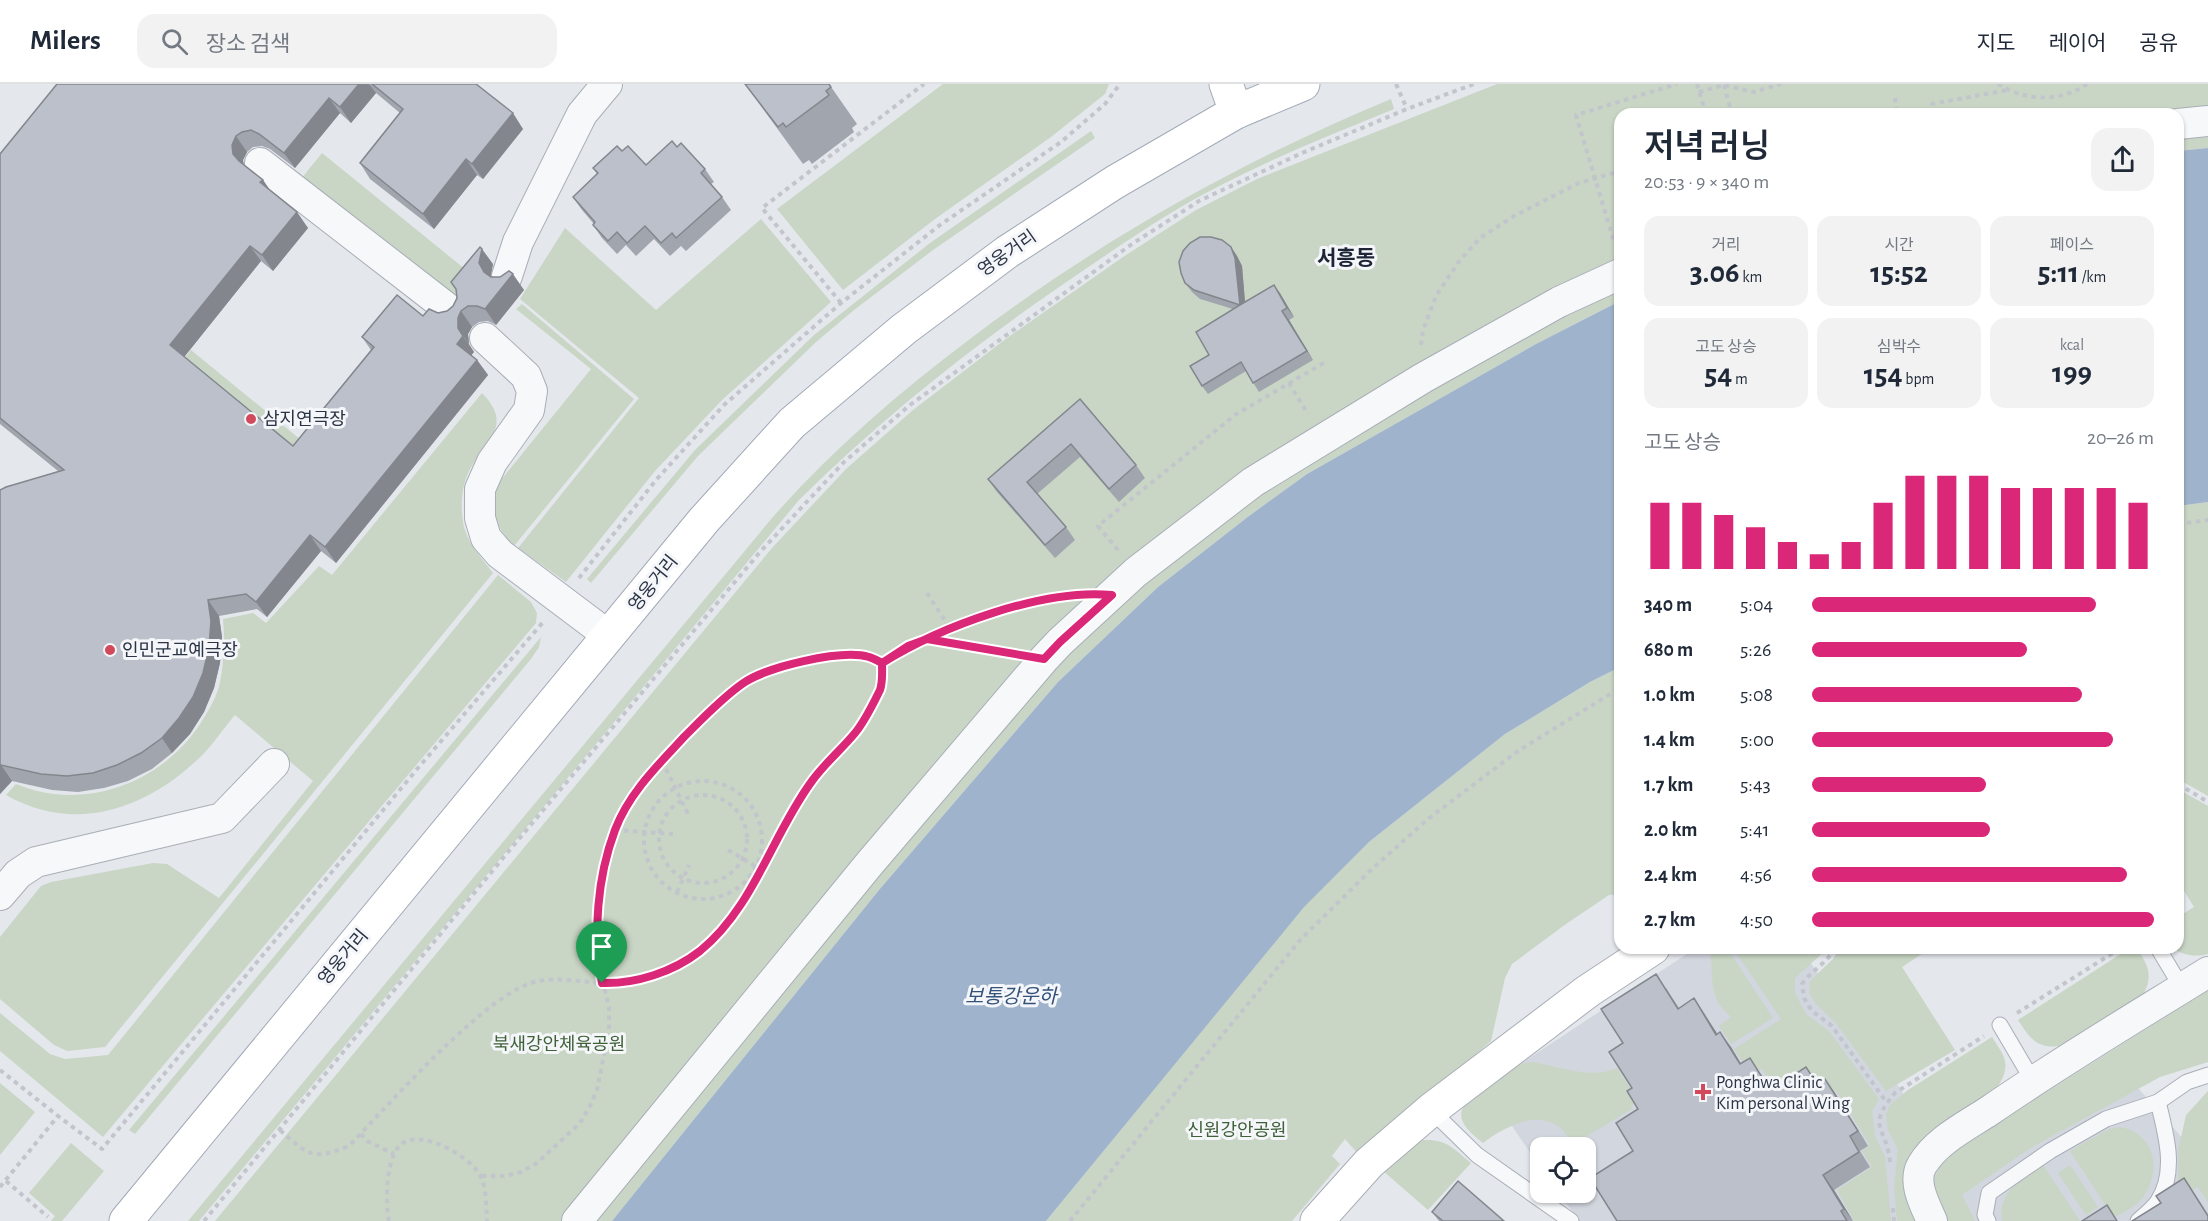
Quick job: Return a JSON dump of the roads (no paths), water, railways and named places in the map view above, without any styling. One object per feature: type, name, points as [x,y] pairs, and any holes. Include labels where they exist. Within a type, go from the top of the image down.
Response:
[{"type":"main road","name":"영웅거리","points":[[126,1221],[704,520],[792,423],[904,329],[1017,246],[1115,182],[1231,98],[1303,84]]},
{"type":"main road","points":[[1317,1221],[1369,1163],[1431,1110],[1588,991],[1644,954]]},
{"type":"street","points":[[507,276],[518,242],[582,114],[608,84]]},
{"type":"street","points":[[2184,123],[2208,121]]},
{"type":"street","points":[[260,163],[451,311]]},
{"type":"street","points":[[577,1221],[870,862],[1044,659],[1136,572],[1253,482],[1322,438],[1559,302],[1614,277]]},
{"type":"street","points":[[485,338],[526,375],[532,391],[529,410],[492,462],[480,489],[480,518],[486,538],[500,554],[609,636]]},
{"type":"street","points":[[0,896],[18,874],[36,862],[222,818],[274,764]]},
{"type":"street","points":[[1932,1221],[1922,1198],[1918,1180],[1920,1167],[1944,1141],[2033,1081],[2208,972]]},
{"type":"lane","points":[[2162,954],[2182,988]]},
{"type":"lane","points":[[2000,1025],[2033,1081]]},
{"type":"lane","points":[[1988,1221],[1985,1215],[1989,1193],[2049,1151],[2106,1119],[2158,1102],[2187,1082],[2208,1075]]},
{"type":"lane","points":[[2138,1221],[2158,1202],[2168,1177],[2168,1141],[2158,1102]]},
{"type":"lane","points":[[1431,1110],[1477,1155],[1571,1221]]},
{"type":"water","points":[[2208,148],[2208,502],[2184,505],[2184,150]]},
{"type":"water","name":"보통강운하","points":[[1614,304],[1614,670],[1590,682],[1505,734],[1369,842],[1304,907],[1046,1221],[612,1221],[879,890],[1058,682],[1158,587],[1307,474],[1536,344]]},
{"type":"place","name":"삼지연극장","points":[[251,419]]},
{"type":"place","name":"인민군교예극장","points":[[110,650]]},
{"type":"place","name":"Ponghwa Clinic Kim personal Wing","points":[[1703,1092]]},
{"type":"district","name":"서흥동","points":[[1346,258]]},
{"type":"park label","name":"북새강안체육공원","points":[[559,1044]]},
{"type":"park label","name":"신원강안공원","points":[[1237,1130]]}]
